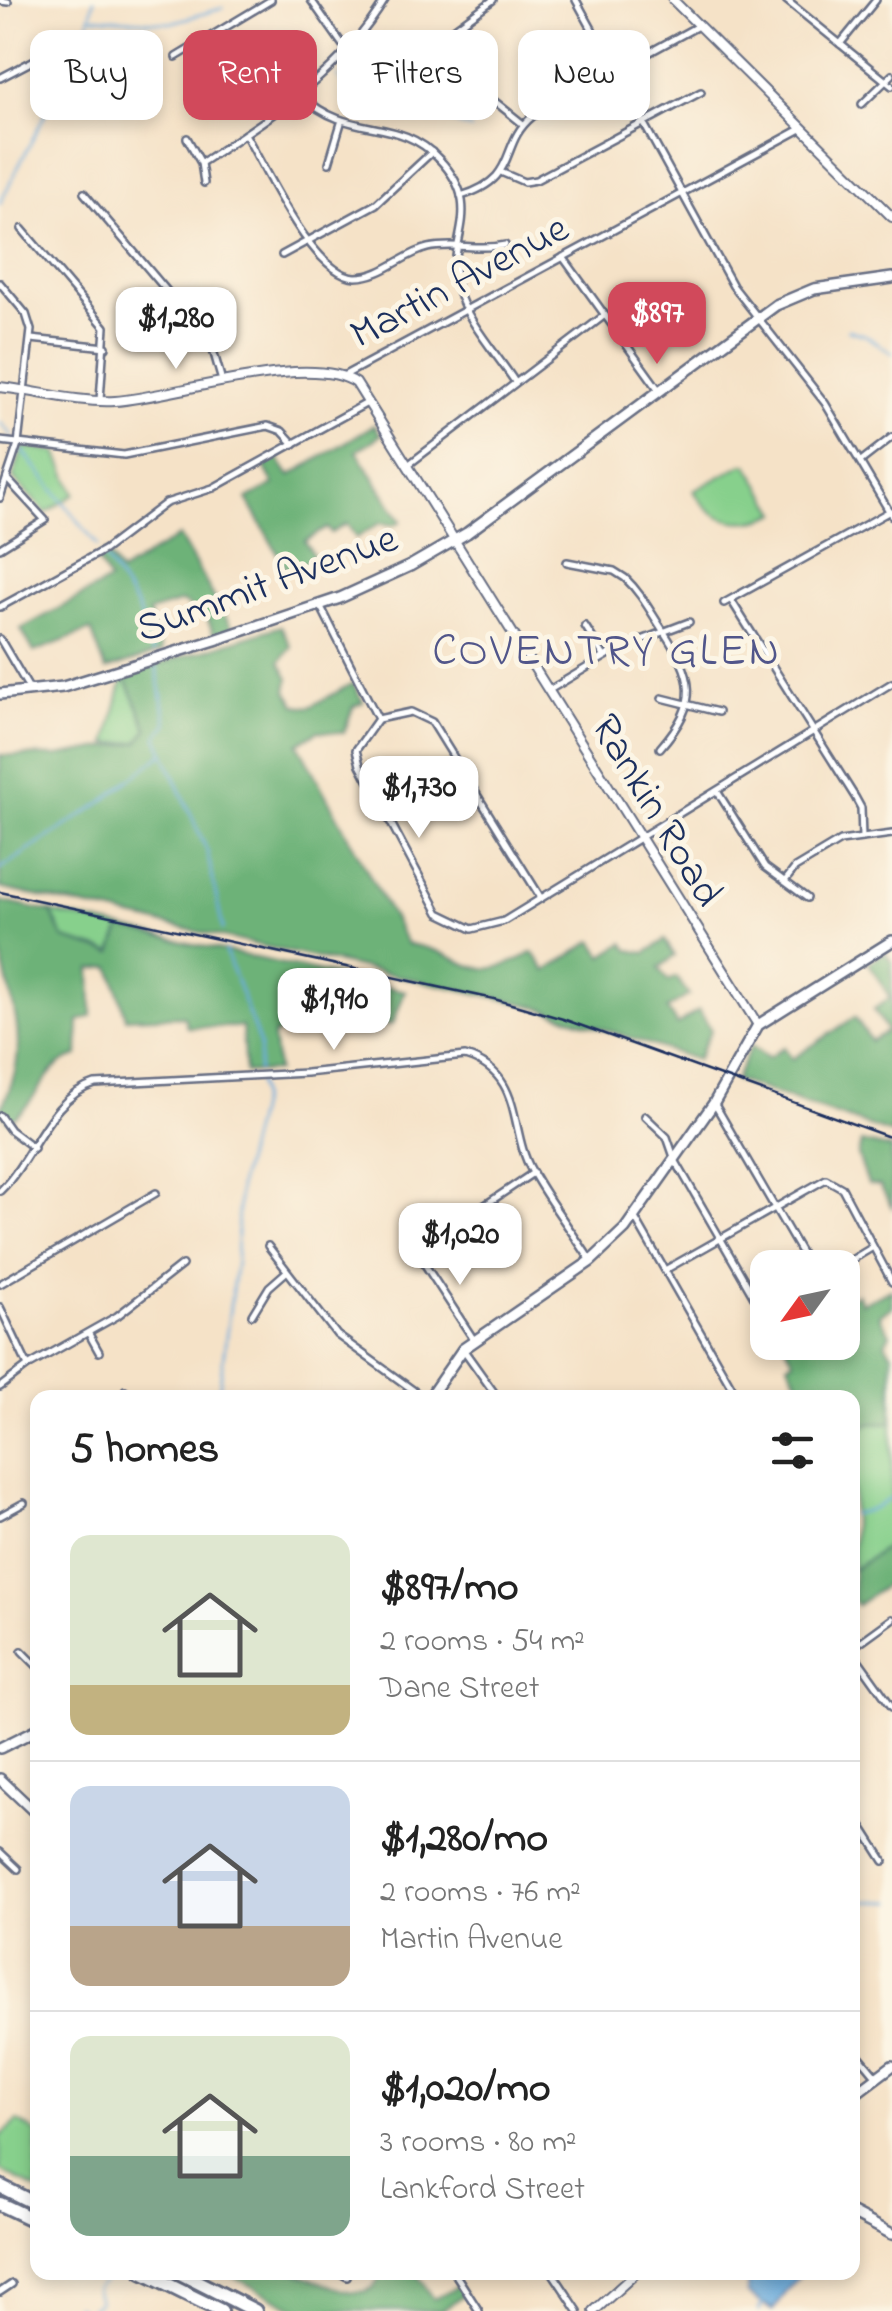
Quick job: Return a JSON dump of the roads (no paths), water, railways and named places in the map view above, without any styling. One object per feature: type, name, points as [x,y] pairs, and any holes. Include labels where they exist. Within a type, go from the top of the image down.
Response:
[{"type":"highway","points":[[0,2186],[30,2200]]},
{"type":"highway","points":[[0,2204],[30,2218]]},
{"type":"highway","points":[[158,2280],[221,2311]]},
{"type":"highway","points":[[194,2280],[256,2311]]},
{"type":"main road","name":"Summit Avenue","points":[[0,694],[31,693],[320,605],[456,540],[756,317],[814,289],[892,278]]},
{"type":"main road","points":[[433,1390],[474,1340],[592,1261],[634,1217],[714,1102],[758,1025],[892,941]]},
{"type":"main road","points":[[0,1748],[30,1733]]},
{"type":"main road","points":[[0,1779],[30,1807]]},
{"type":"main road","points":[[860,2090],[892,2066]]},
{"type":"main road","points":[[860,2217],[892,2234]]},
{"type":"street","points":[[176,57],[271,0]]},
{"type":"street","points":[[311,0],[337,37]]},
{"type":"street","points":[[363,30],[386,0]]},
{"type":"street","points":[[452,30],[493,0]]},
{"type":"street","points":[[576,0],[593,30]]},
{"type":"street","points":[[673,0],[892,217]]},
{"type":"street","points":[[786,0],[889,84]]},
{"type":"street","points":[[840,44],[876,0]]},
{"type":"street","points":[[650,52],[696,26]]},
{"type":"street","points":[[317,81],[337,61]]},
{"type":"street","points":[[0,78],[30,62]]},
{"type":"street","points":[[862,104],[889,84],[892,75]]},
{"type":"street","points":[[502,173],[524,182],[536,180],[701,92]]},
{"type":"street","points":[[498,104],[523,124]]},
{"type":"street","points":[[317,107],[340,123],[395,131],[432,152],[461,196],[465,218],[456,276],[467,308],[515,382]]},
{"type":"street","points":[[202,163],[266,120]]},
{"type":"street","points":[[461,196],[478,190],[502,173],[523,124],[530,120]]},
{"type":"street","points":[[644,122],[733,286],[826,403],[891,513],[727,602],[861,808],[862,838]]},
{"type":"street","points":[[329,163],[340,123]]},
{"type":"street","name":"Martin Avenue","points":[[0,387],[100,400],[222,382],[326,372],[344,375],[800,129]]},
{"type":"street","points":[[245,134],[308,241],[334,270],[354,277],[377,272],[418,250],[505,245]]},
{"type":"street","points":[[187,138],[202,163],[204,183]]},
{"type":"street","points":[[282,255],[388,196],[432,152]]},
{"type":"street","points":[[84,192],[210,343],[222,382]]},
{"type":"street","points":[[22,228],[101,320],[106,347],[100,400]]},
{"type":"street","points":[[563,257],[659,390]]},
{"type":"street","points":[[0,283],[26,314],[31,339],[18,444],[0,498]]},
{"type":"street","points":[[406,466],[605,315]]},
{"type":"street","points":[[31,339],[106,347]]},
{"type":"street","name":"Rankin Road","points":[[344,375],[356,383],[456,540],[758,1025]]},
{"type":"street","points":[[0,607],[104,550],[166,503],[213,488],[368,403]]},
{"type":"street","points":[[0,441],[124,455],[268,426],[282,430],[294,444]]},
{"type":"street","points":[[861,461],[892,437]]},
{"type":"street","points":[[0,548],[45,520],[8,480]]},
{"type":"street","points":[[567,562],[614,570],[625,578],[686,671],[688,706],[660,748]]},
{"type":"street","points":[[320,605],[378,719]]},
{"type":"street","points":[[550,689],[604,656],[689,622]]},
{"type":"street","points":[[586,626],[604,656]]},
{"type":"street","points":[[0,639],[31,693]]},
{"type":"street","points":[[541,898],[432,722],[411,712],[378,719],[356,756],[439,913],[458,926],[484,929],[541,898],[892,683]]},
{"type":"street","points":[[662,698],[718,712]]},
{"type":"street","points":[[717,790],[758,858],[806,898]]},
{"type":"street","points":[[785,881],[795,868],[830,846],[892,834]]},
{"type":"street","points":[[0,1191],[71,1094],[95,1084],[306,1074],[453,1056],[474,1059],[509,1092],[533,1173],[592,1261]]},
{"type":"street","points":[[714,1102],[800,1250]]},
{"type":"street","points":[[0,1116],[10,1130],[34,1148]]},
{"type":"street","points":[[645,1116],[667,1137],[675,1160],[750,1285]]},
{"type":"street","points":[[474,1340],[416,1251],[533,1173]]},
{"type":"street","points":[[666,1270],[812,1184],[832,1180],[892,1282]]},
{"type":"street","points":[[0,1284],[156,1193]]},
{"type":"street","points":[[634,1217],[734,1390]]},
{"type":"street","points":[[268,1246],[285,1273],[337,1335],[416,1390]]},
{"type":"street","points":[[860,1255],[873,1247]]},
{"type":"street","points":[[0,1387],[28,1366],[89,1334],[166,1282],[182,1265]]},
{"type":"street","points":[[252,1315],[269,1287],[285,1273]]},
{"type":"street","points":[[0,1307],[28,1366]]},
{"type":"street","points":[[89,1334],[99,1352]]},
{"type":"street","points":[[463,1350],[492,1390]]},
{"type":"street","points":[[0,1516],[24,1504]]},
{"type":"street","points":[[860,1644],[892,1619]]},
{"type":"street","points":[[22,1650],[30,1658]]},
{"type":"street","points":[[860,1661],[892,1706]]},
{"type":"street","points":[[860,1824],[884,1861]]},
{"type":"street","points":[[0,1852],[18,1869]]},
{"type":"street","points":[[860,2057],[877,2078]]},
{"type":"street","points":[[459,2280],[479,2311]]},
{"type":"street","points":[[557,2280],[578,2311]]},
{"type":"street","points":[[594,2311],[628,2280]]},
{"type":"street","points":[[0,2292],[12,2284]]},
{"type":"water","points":[[748,2280],[796,2280],[773,2310],[747,2293]]},
{"type":"waterway","points":[[0,203],[86,34],[94,0]]},
{"type":"waterway","points":[[93,17],[170,23],[223,8]]},
{"type":"waterway","points":[[448,120],[471,129]]},
{"type":"waterway","points":[[848,330],[865,335],[892,353]]},
{"type":"waterway","points":[[0,422],[12,436]]},
{"type":"waterway","points":[[23,451],[98,546]]},
{"type":"waterway","points":[[104,557],[137,607],[153,653]]},
{"type":"waterway","points":[[156,665],[167,724],[157,737],[207,851],[223,930]]},
{"type":"waterway","points":[[0,869],[101,803],[162,754]]},
{"type":"waterway","points":[[225,951],[260,1045],[258,1071]]},
{"type":"waterway","points":[[219,1390],[236,1260],[239,1186],[260,1098],[258,1082]]},
{"type":"waterway","points":[[860,1512],[874,1509],[892,1497]]},
{"type":"waterway","points":[[860,1901],[892,1902]]},
{"type":"waterway","points":[[88,2311],[99,2301],[95,2288],[105,2280]]},
{"type":"waterway","points":[[759,2311],[762,2303]]},
{"type":"waterway","points":[[78,2311],[76,2305],[84,2311]]},
{"type":"railway","points":[[0,892],[494,999],[563,1019],[892,1138]]},
{"type":"district","name":"COVENTRY GLEN","points":[[607,648]]}]
